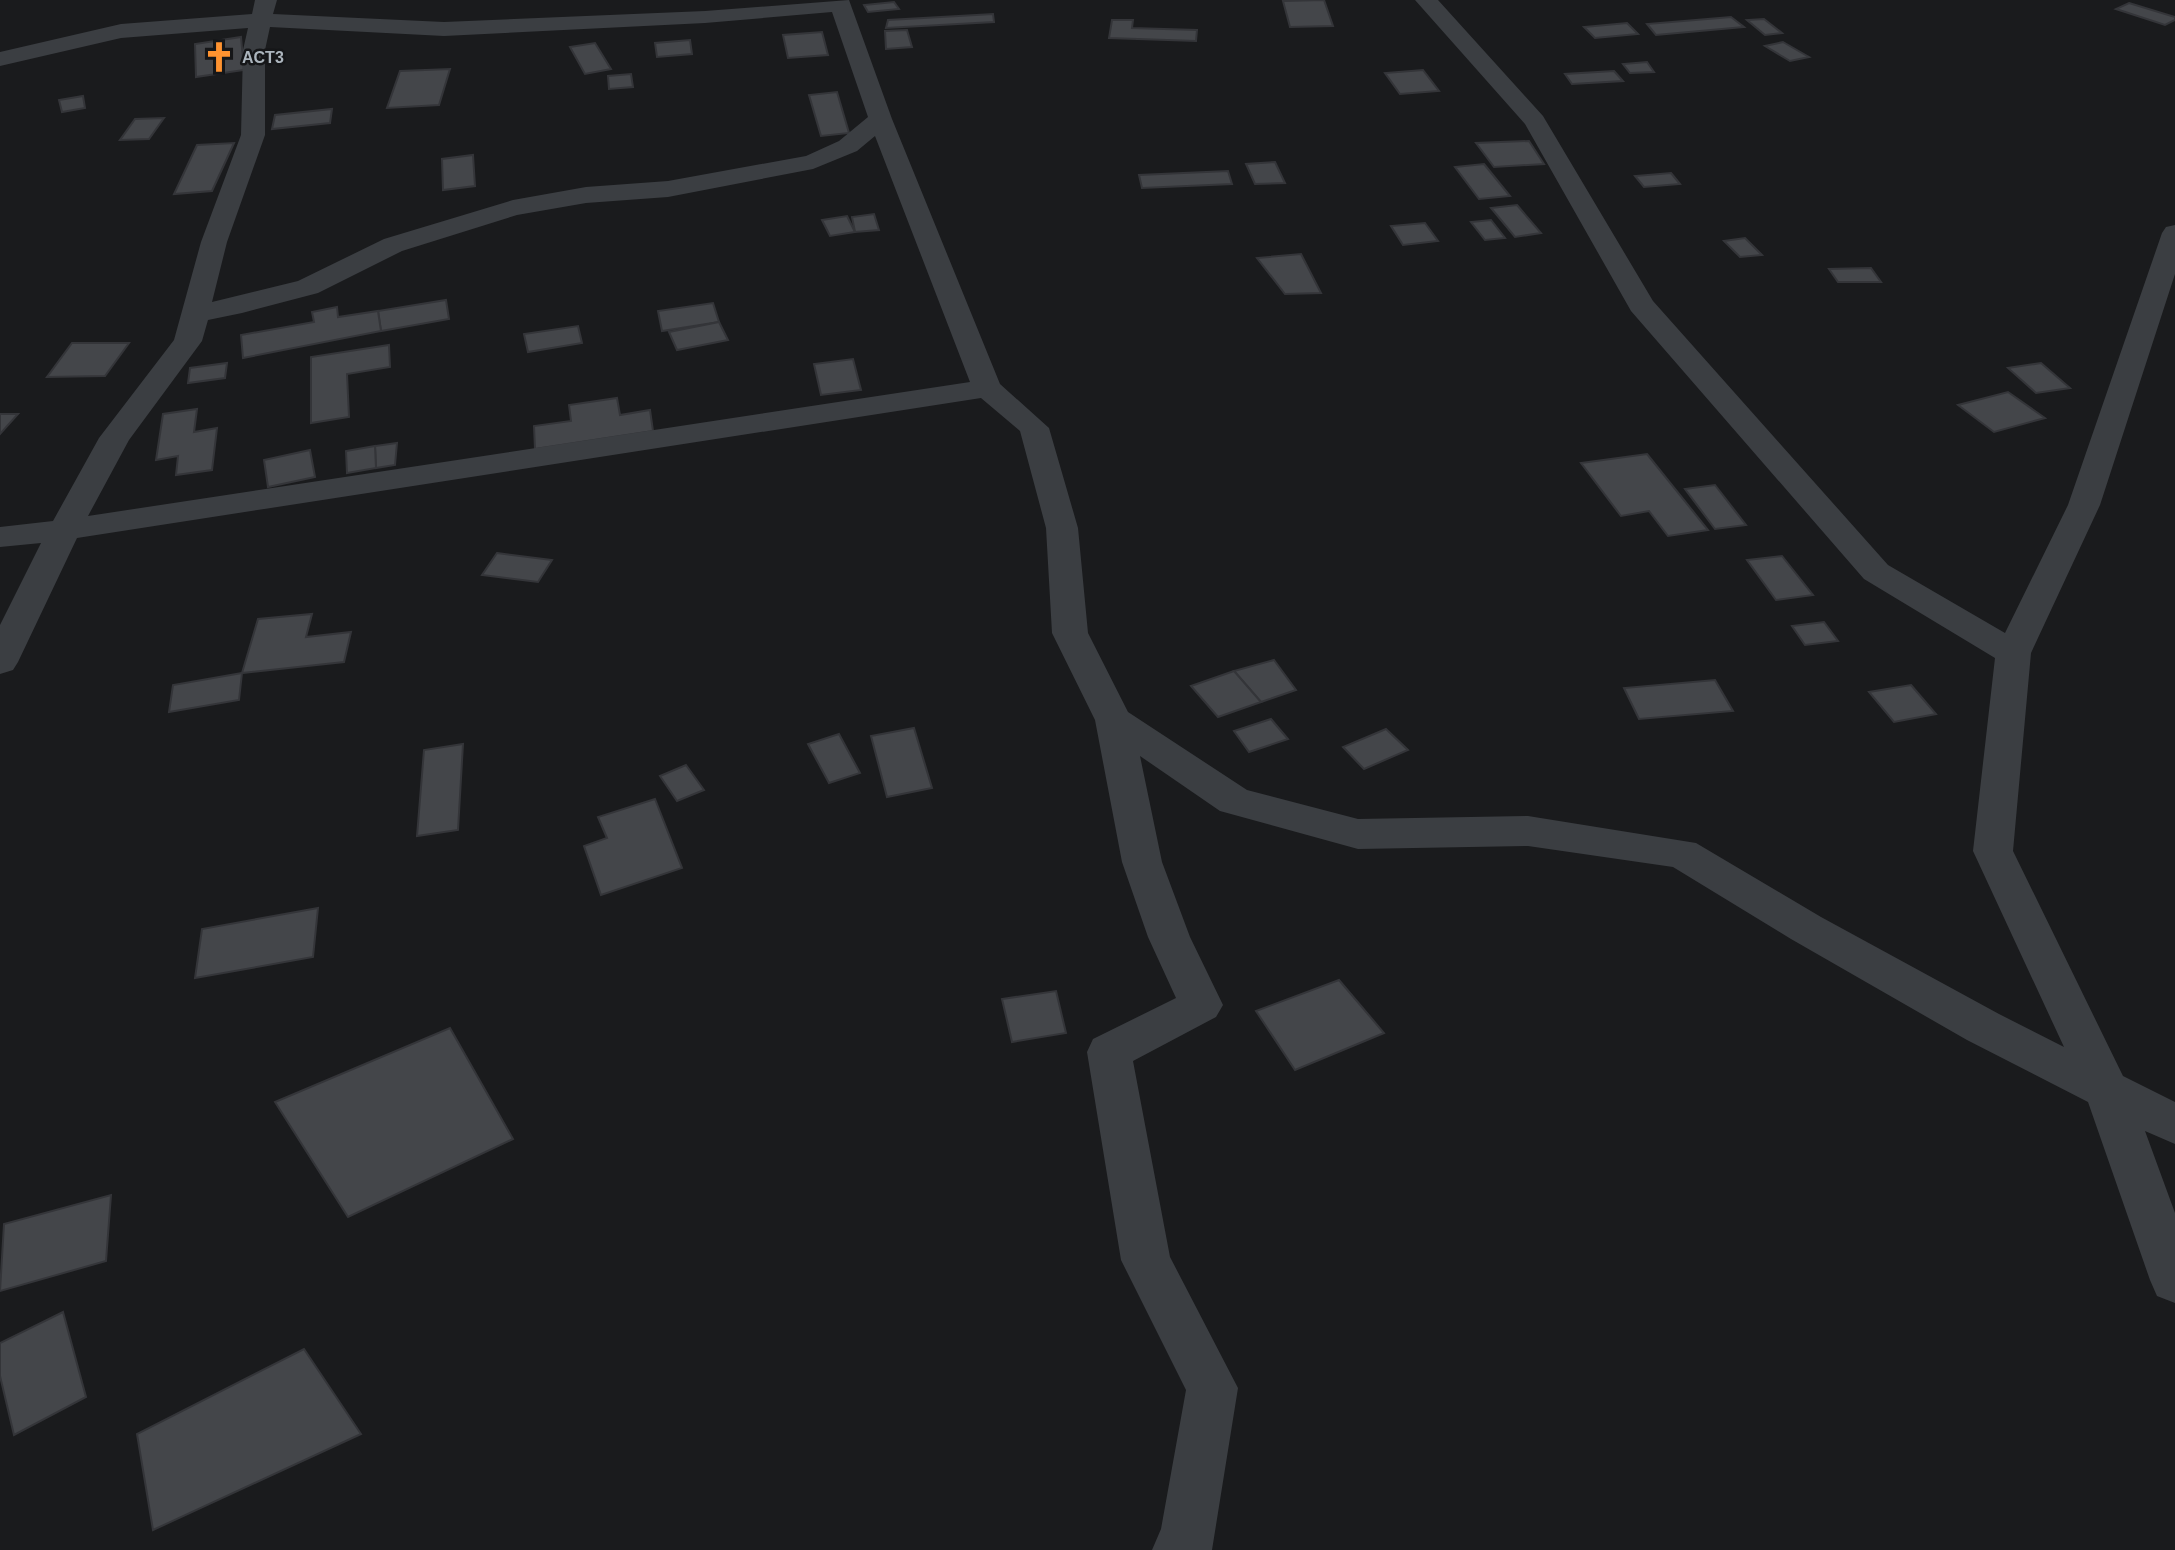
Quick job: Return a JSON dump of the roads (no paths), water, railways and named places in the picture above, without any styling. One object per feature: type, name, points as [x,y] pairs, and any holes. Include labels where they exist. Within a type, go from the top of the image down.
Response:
[{"type":"street","points":[[1426,0],[1535,121],[1641,305],[1876,572],[2013,653]]},
{"type":"street","points":[[0,59],[121,31],[264,10],[444,29],[705,17],[839,3],[880,119],[987,388],[1034,428],[1062,528],[1070,633],[1114,720],[1142,862],[1168,937],[1201,1004],[1109,1052],[1146,1259],[1212,1388],[1187,1542],[1180,1550]]},
{"type":"street","points":[[0,662],[114,438],[188,341],[214,242],[253,135],[254,50],[264,10]]},
{"type":"street","points":[[197,313],[242,305],[308,286],[393,245],[513,208],[586,195],[668,189],[813,162],[848,146],[880,119]]},
{"type":"street","points":[[2175,233],[2084,505],[2013,653],[1993,851],[2107,1090],[2175,1280]]},
{"type":"street","points":[[0,537],[65,530],[987,388]]},
{"type":"street","points":[[1114,720],[1234,801],[1359,834],[1528,831],[1682,854],[1805,928],[1983,1027],[2175,1124]]},
{"type":"place","name":"ACT3","points":[[219,57]]}]
